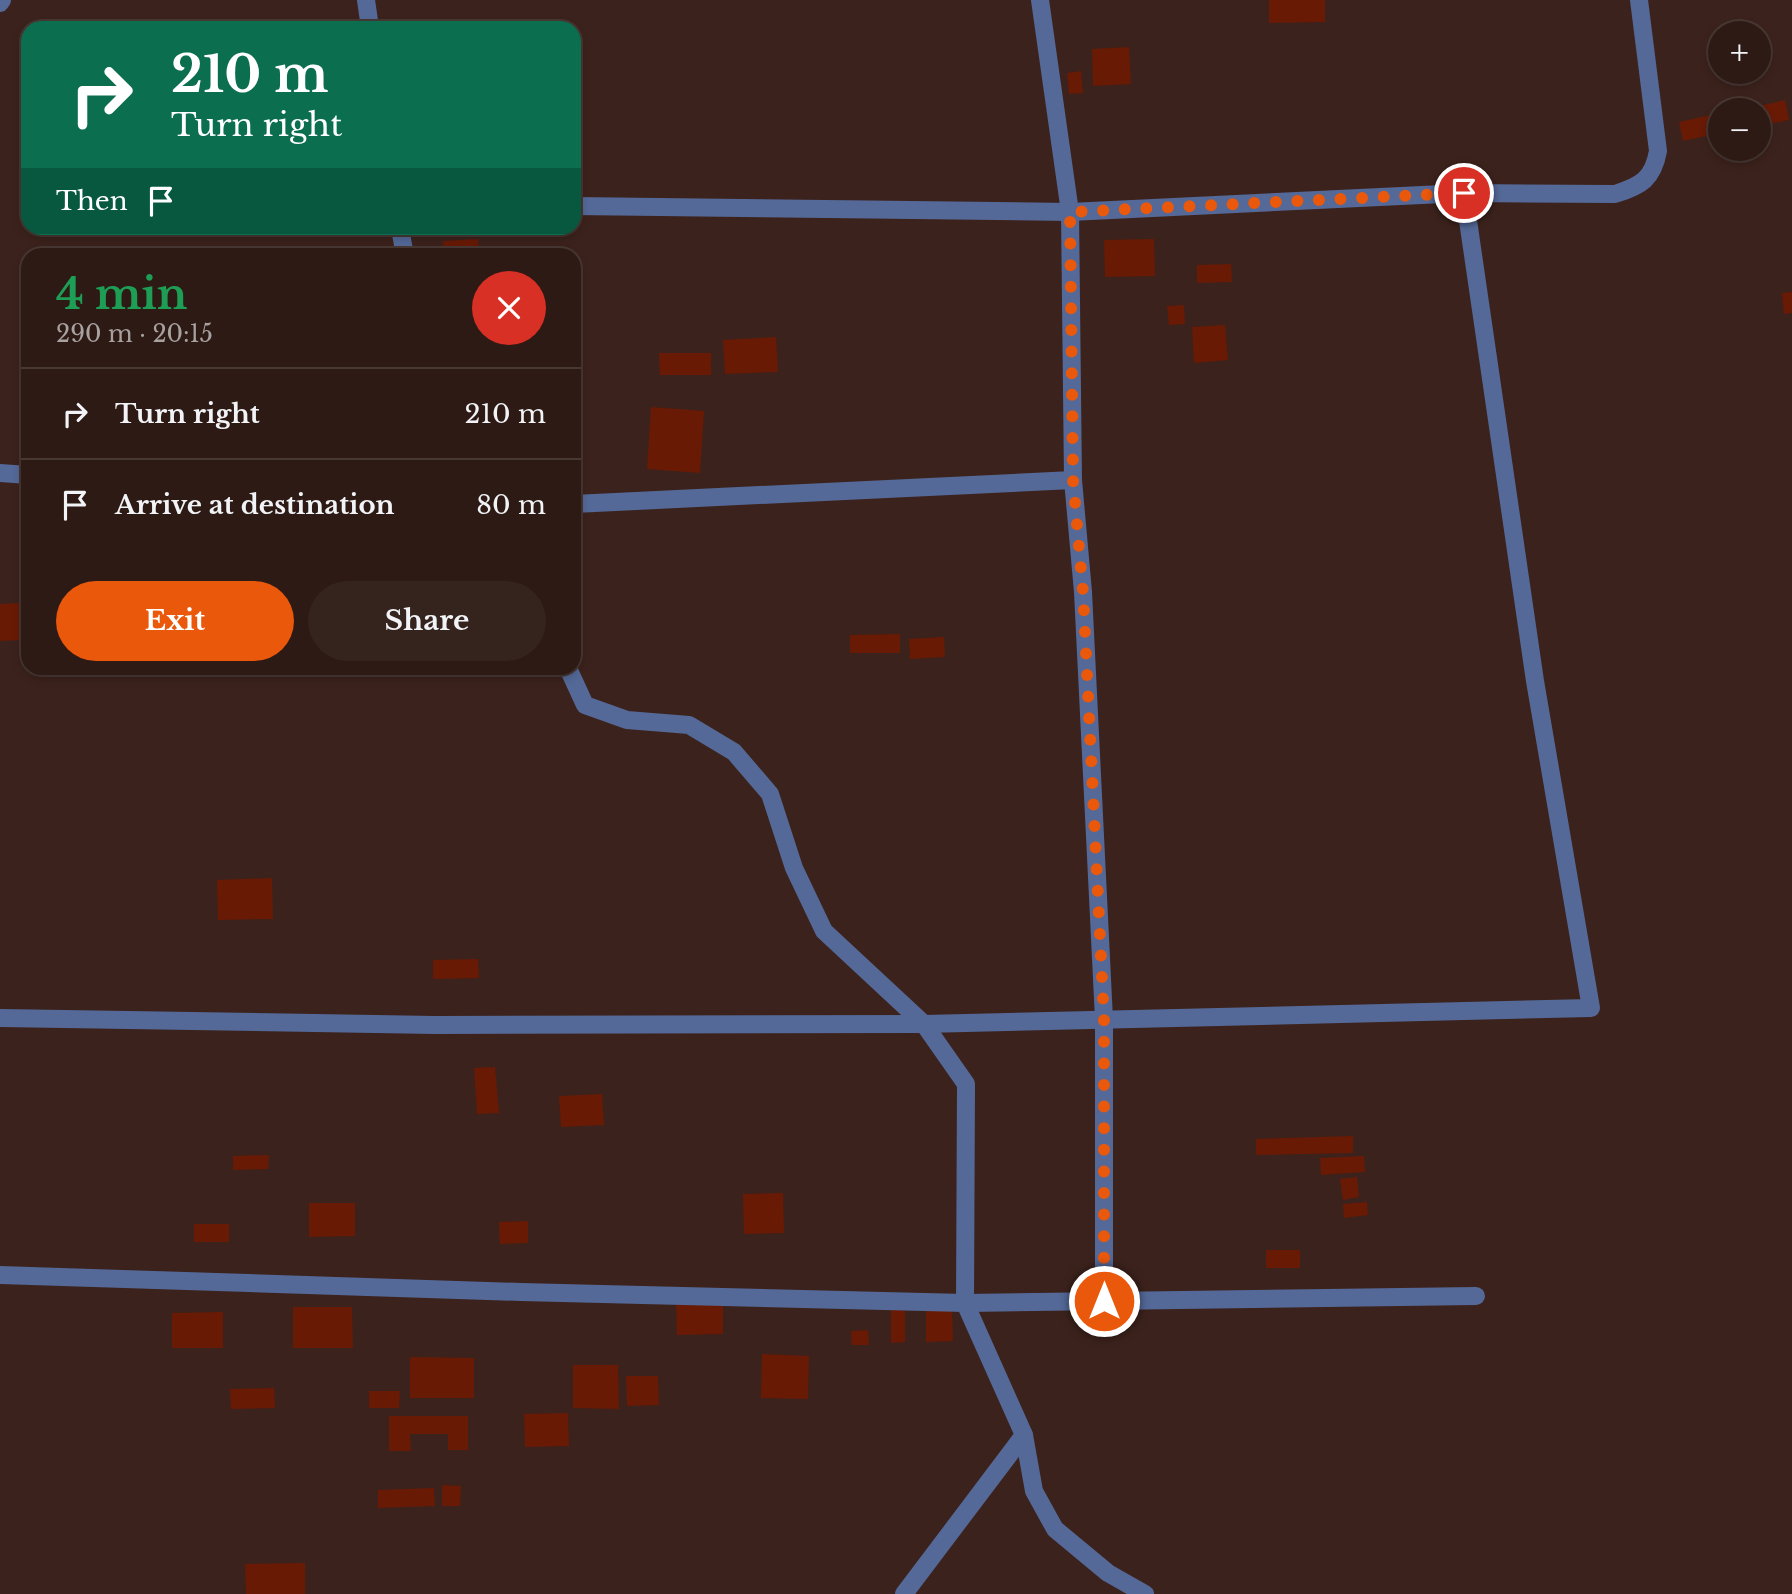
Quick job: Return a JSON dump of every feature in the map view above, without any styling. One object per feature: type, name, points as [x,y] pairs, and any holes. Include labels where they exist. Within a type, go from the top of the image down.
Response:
[{"type":"street","points":[[366,0],[369,21]]},
{"type":"street","points":[[1040,0],[1070,212],[1073,480],[1083,592],[1104,1019],[1104,1301]]},
{"type":"street","points":[[581,206],[1070,212],[1464,193],[1615,194],[1633,189],[1645,181],[1655,166],[1658,151],[1639,0]]},
{"type":"street","points":[[0,1018],[435,1025],[924,1024],[1591,1008],[1535,681],[1464,193]]},
{"type":"street","points":[[0,473],[21,474]]},
{"type":"street","points":[[581,504],[1073,480]]},
{"type":"street","points":[[571,675],[585,705],[626,720],[689,725],[734,752],[770,794],[794,869],[824,931],[924,1024],[966,1084],[965,1303],[1024,1435],[1034,1491],[1055,1529],[1108,1573],[1145,1594]]},
{"type":"street","points":[[0,1275],[507,1292],[965,1303],[1476,1296]]},
{"type":"street","points":[[904,1594],[1024,1435]]},
{"type":"building","points":[[1269,0],[1325,0],[1325,22],[1269,23]]},
{"type":"building","points":[[1129,47],[1131,84],[1093,86],[1092,49]]},
{"type":"building","points":[[1081,71],[1083,93],[1069,94],[1067,73]]},
{"type":"building","points":[[1785,100],[1789,120],[1771,124],[1771,103]]},
{"type":"building","points":[[1708,116],[1708,136],[1683,141],[1679,122]]},
{"type":"building","points":[[478,239],[479,248],[443,248],[443,241]]},
{"type":"building","points":[[1154,239],[1155,276],[1105,277],[1104,240]]},
{"type":"building","points":[[1231,264],[1232,282],[1197,283],[1197,265]]},
{"type":"building","points":[[1792,292],[1792,313],[1784,314],[1782,293]]},
{"type":"building","points":[[1184,305],[1185,324],[1169,325],[1167,306]]},
{"type":"building","points":[[1225,325],[1228,360],[1194,363],[1192,327]]},
{"type":"building","points":[[776,337],[778,372],[725,374],[723,340]]},
{"type":"building","points":[[659,353],[711,353],[711,375],[660,375]]},
{"type":"building","points":[[651,407],[704,411],[700,473],[647,469]]},
{"type":"building","points":[[21,603],[21,640],[0,641],[0,604]]},
{"type":"building","points":[[900,634],[900,653],[850,653],[850,635]]},
{"type":"building","points":[[944,637],[945,657],[910,659],[909,639]]},
{"type":"building","points":[[272,878],[273,919],[218,920],[217,880]]},
{"type":"building","points":[[478,959],[479,978],[433,979],[433,960]]},
{"type":"building","points":[[495,1067],[499,1113],[477,1114],[474,1068]]},
{"type":"building","points":[[602,1094],[604,1125],[561,1127],[559,1096]]},
{"type":"building","points":[[1353,1136],[1353,1153],[1256,1155],[1256,1139]]},
{"type":"building","points":[[269,1155],[268,1169],[233,1170],[233,1156]]},
{"type":"building","points":[[1364,1156],[1365,1172],[1321,1175],[1320,1158]]},
{"type":"building","points":[[1357,1177],[1359,1197],[1343,1200],[1340,1179]]},
{"type":"building","points":[[783,1193],[784,1233],[744,1234],[743,1194]]},
{"type":"building","points":[[1367,1202],[1368,1215],[1344,1218],[1343,1204]]},
{"type":"building","points":[[309,1203],[355,1203],[355,1236],[309,1237]]},
{"type":"building","points":[[528,1221],[528,1243],[500,1244],[499,1222]]},
{"type":"building","points":[[194,1224],[229,1224],[229,1242],[194,1242]]},
{"type":"building","points":[[1266,1250],[1300,1250],[1300,1268],[1266,1268]]},
{"type":"building","points":[[723,1300],[723,1334],[677,1335],[676,1301]]},
{"type":"building","points":[[293,1307],[352,1307],[353,1348],[293,1348]]},
{"type":"building","points":[[952,1309],[953,1341],[926,1342],[926,1310]]},
{"type":"building","points":[[891,1310],[905,1310],[905,1342],[891,1343]]},
{"type":"building","points":[[223,1312],[223,1348],[172,1348],[172,1313]]},
{"type":"building","points":[[868,1330],[869,1345],[852,1345],[851,1331]]},
{"type":"building","points":[[762,1354],[809,1356],[808,1399],[761,1398]]},
{"type":"building","points":[[410,1357],[474,1358],[474,1398],[410,1398]]},
{"type":"building","points":[[573,1365],[618,1365],[619,1409],[573,1408]]},
{"type":"building","points":[[626,1376],[658,1376],[659,1405],[627,1406]]},
{"type":"building","points":[[274,1388],[275,1408],[231,1409],[230,1389]]},
{"type":"building","points":[[369,1391],[400,1391],[399,1408],[369,1408]]},
{"type":"building","points":[[568,1413],[569,1446],[525,1447],[524,1414]]},
{"type":"building","points":[[389,1416],[468,1416],[468,1450],[448,1450],[448,1434],[410,1434],[411,1451],[389,1451]]},
{"type":"building","points":[[442,1485],[461,1486],[460,1506],[442,1506]]},
{"type":"building","points":[[434,1488],[435,1506],[378,1508],[378,1490]]},
{"type":"building","points":[[305,1563],[305,1594],[246,1594],[245,1564]]},
{"type":"route","points":[[1104,1301],[1104,1019],[1083,592],[1073,480],[1070,212],[1464,193]]}]
